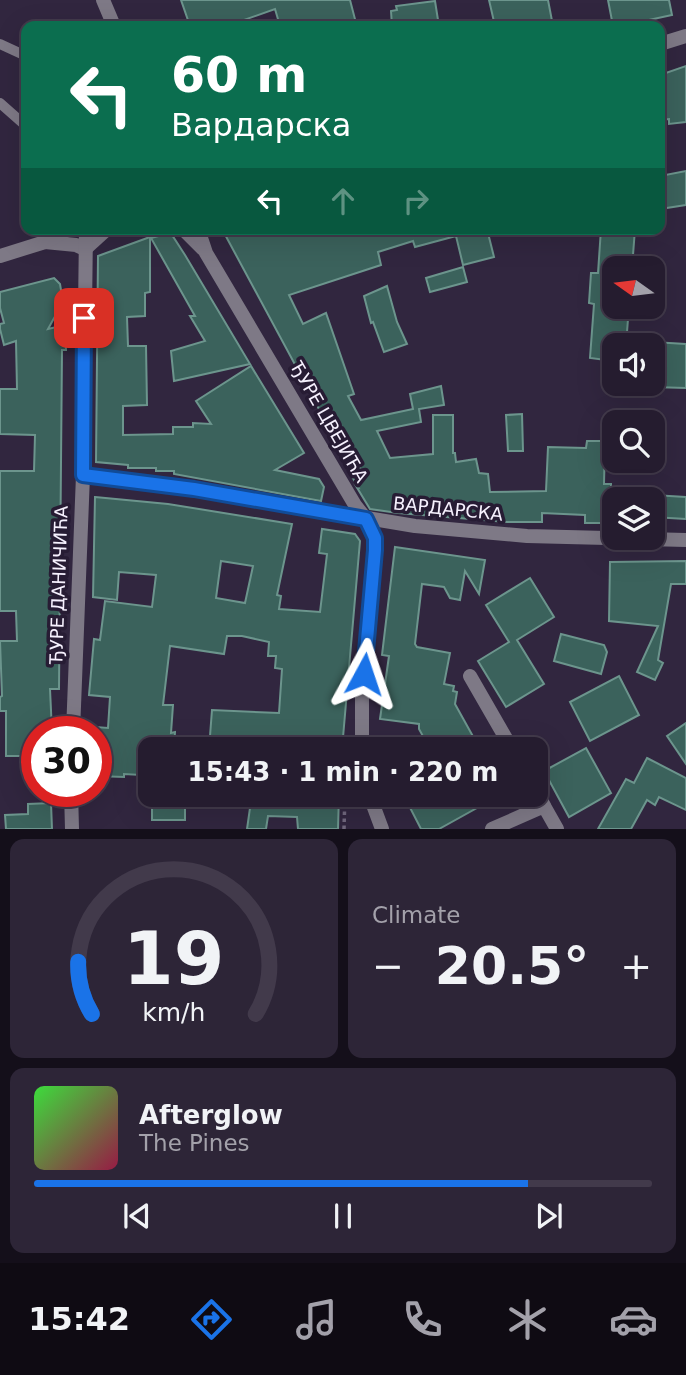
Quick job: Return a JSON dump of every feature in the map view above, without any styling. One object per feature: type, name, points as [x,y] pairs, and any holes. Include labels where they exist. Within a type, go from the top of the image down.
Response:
[{"type":"street","points":[[103,0],[112,21]]},
{"type":"street","points":[[665,42],[686,36]]},
{"type":"street","points":[[0,256],[45,242],[58,235]]},
{"type":"street","name":"ЂУРЕ ДАНИЧИЋА","points":[[74,716],[83,475],[86,235]]},
{"type":"street","points":[[45,242],[76,245],[85,249],[100,235]]},
{"type":"street","name":"ЂУРЕ ЦВЕЈИЋА","points":[[189,235],[206,253],[375,538],[362,699],[362,737]]},
{"type":"street","name":"ЂУРЕ ЦВЕЈИЋА","points":[[201,235],[206,253]]},
{"type":"street","name":"ВАРДАРСКА","points":[[83,475],[194,489],[415,526],[527,536],[686,540]]},
{"type":"street","points":[[470,676],[505,737]]},
{"type":"street","points":[[71,807],[72,829]]},
{"type":"street","points":[[374,807],[382,829]]},
{"type":"street","points":[[492,829],[542,807]]},
{"type":"street","points":[[545,807],[557,829]]},
{"type":"lane","points":[[0,44],[21,54]]},
{"type":"lane","points":[[0,103],[21,121]]},
{"type":"path","points":[[344,829],[345,807]]},
{"type":"building","points":[[181,0],[350,0],[355,21],[279,21],[275,9],[241,21],[188,21]]},
{"type":"building","points":[[489,0],[548,0],[552,21],[494,21]]},
{"type":"building","points":[[608,0],[669,0],[672,15],[644,21],[612,21]]},
{"type":"building","points":[[435,1],[438,20],[392,21],[391,11],[397,10],[396,6]]},
{"type":"building","points":[[686,66],[686,122],[669,124],[669,119],[665,119],[665,73]]},
{"type":"building","points":[[686,171],[686,205],[665,208],[665,175]]},
{"type":"building","points":[[172,235],[250,364],[174,381],[171,351],[205,341],[190,316],[195,316],[151,238]]},
{"type":"building","points":[[225,235],[488,235],[494,257],[463,265],[456,236],[415,247],[413,241],[378,252],[381,265],[289,295],[303,324],[326,313],[354,394],[348,396],[361,420],[413,409],[410,394],[441,386],[444,405],[419,409],[421,422],[377,431],[390,458],[433,454],[433,415],[453,415],[453,453],[456,462],[476,459],[479,473],[488,474],[490,492],[546,491],[548,447],[586,448],[587,441],[602,441],[604,484],[611,484],[611,487],[602,487],[602,523],[585,523],[585,515],[542,513],[542,522],[507,522],[370,509],[350,473],[362,472],[344,434],[335,439]]},
{"type":"building","points":[[601,235],[635,235],[633,256],[602,256],[602,319],[628,319],[627,333],[602,333],[602,360],[590,358],[594,304],[589,303],[591,273],[598,273]]},
{"type":"building","points":[[150,237],[150,292],[145,293],[145,316],[127,317],[128,346],[146,346],[147,405],[123,406],[123,435],[173,434],[173,427],[193,427],[193,423],[211,424],[196,401],[251,366],[304,453],[275,470],[319,479],[324,487],[321,501],[174,474],[174,471],[128,468],[128,465],[96,462],[98,256]]},
{"type":"building","points":[[463,267],[467,282],[430,292],[426,278]]},
{"type":"building","points":[[54,278],[60,284],[63,302],[48,329],[65,325],[66,350],[62,350],[59,689],[50,689],[51,716],[21,716],[21,756],[6,756],[6,711],[0,711],[0,641],[17,641],[16,611],[0,611],[0,471],[34,471],[35,435],[0,434],[0,389],[17,389],[16,341],[4,345],[0,329],[0,324],[4,323],[0,292]]},
{"type":"building","points":[[387,286],[397,322],[407,344],[384,352],[373,322],[371,323],[364,296]]},
{"type":"building","points":[[665,343],[686,344],[686,388],[665,387]]},
{"type":"building","points":[[522,414],[523,451],[508,451],[506,415]]},
{"type":"building","points":[[665,496],[686,497],[686,519],[665,518]]},
{"type":"building","points":[[95,497],[168,504],[292,524],[277,595],[281,596],[279,609],[320,612],[327,554],[319,553],[322,529],[355,534],[360,541],[343,737],[210,736],[212,710],[279,713],[282,669],[275,668],[276,656],[268,656],[269,642],[242,636],[227,636],[224,654],[170,646],[163,705],[173,705],[171,733],[175,732],[175,737],[138,737],[138,775],[112,777],[110,697],[89,695],[94,639],[100,640],[105,601],[152,607],[156,575],[119,572],[117,600],[93,597]],"holes":[[[221,561],[253,566],[245,603],[216,598]]]},
{"type":"building","points":[[395,547],[485,560],[479,594],[465,571],[460,600],[450,598],[444,587],[422,584],[415,644],[417,647],[450,653],[444,684],[454,686],[453,691],[457,692],[455,704],[473,737],[423,737],[419,724],[380,719],[389,656],[382,655]]},
{"type":"building","points":[[686,561],[686,584],[671,584],[658,660],[663,663],[655,680],[637,672],[658,626],[609,621],[610,562]]},
{"type":"building","points":[[530,578],[554,617],[517,640],[544,684],[506,707],[478,661],[509,642],[486,605]]},
{"type":"building","points":[[561,634],[604,645],[607,652],[601,674],[554,661]]},
{"type":"building","points":[[619,676],[639,715],[590,741],[570,702]]},
{"type":"building","points":[[686,723],[686,764],[667,736]]},
{"type":"building","points":[[586,748],[611,793],[569,817],[548,778],[548,769]]},
{"type":"building","points":[[647,758],[686,778],[686,810],[659,797],[655,805],[647,800],[631,829],[598,829],[626,779],[634,783]]},
{"type":"building","points":[[28,807],[51,807],[52,829],[6,829],[5,815],[28,814]]},
{"type":"building","points":[[152,807],[185,807],[185,820],[152,820]]},
{"type":"building","points":[[250,807],[339,807],[338,829],[298,829],[297,817],[268,816],[266,829],[247,829]]},
{"type":"building","points":[[410,807],[479,807],[439,829],[421,829]]},
{"type":"route","points":[[84,318],[83,475],[194,489],[366,519],[375,538],[375,550],[364,674]]}]
